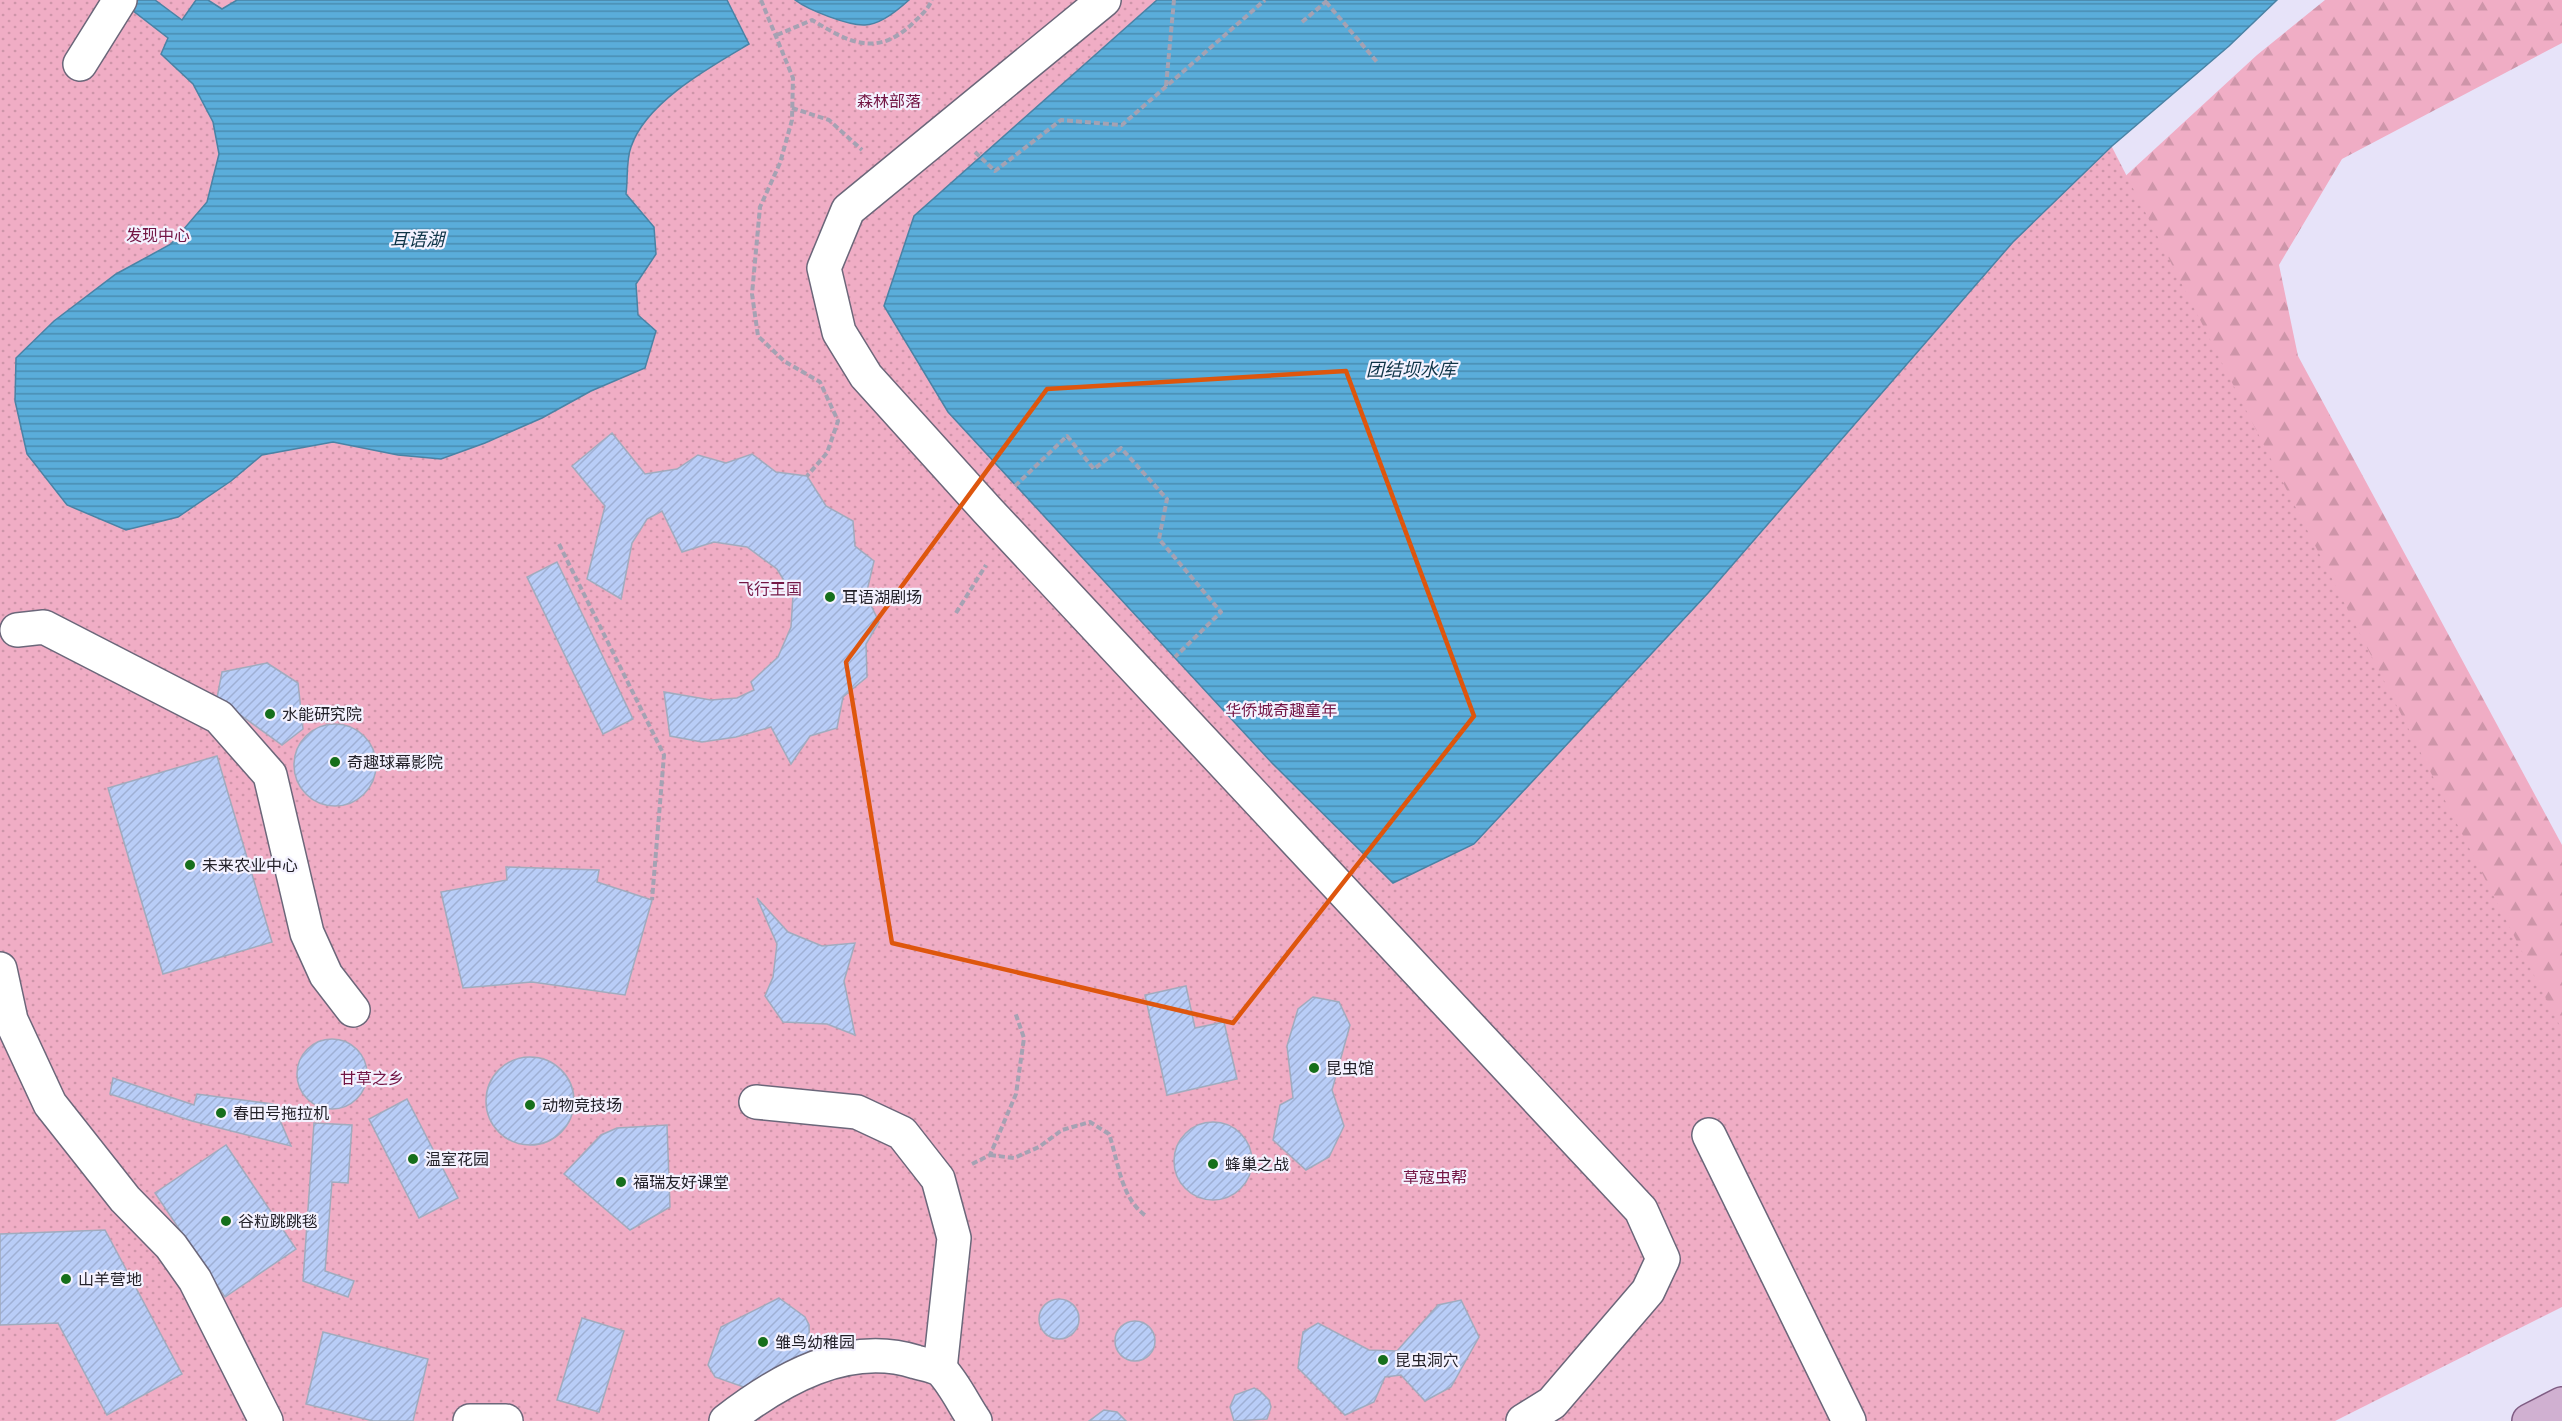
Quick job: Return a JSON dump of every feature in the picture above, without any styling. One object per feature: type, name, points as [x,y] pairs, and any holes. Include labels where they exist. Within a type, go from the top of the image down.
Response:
[{"type":"main road","points":[[2529,1421],[2562,1404]]},
{"type":"street","points":[[80,64],[120,0]]},
{"type":"street","points":[[1104,0],[848,210],[824,268],[839,332],[866,376],[998,521],[1641,1210],[1663,1259],[1648,1291],[1552,1403],[1523,1421]]},
{"type":"street","points":[[17,630],[44,627],[219,717],[270,775],[307,933],[326,975],[353,1010]]},
{"type":"street","points":[[0,969],[11,1020],[50,1104],[125,1199],[171,1246],[189,1272],[266,1421]]},
{"type":"street","points":[[756,1102],[857,1112],[902,1133],[938,1179],[954,1239],[940,1369]]},
{"type":"street","points":[[1709,1135],[1849,1421]]},
{"type":"street","points":[[726,1421],[749,1403],[817,1365],[855,1356],[905,1358],[940,1369],[975,1421]]},
{"type":"street","points":[[470,1421],[506,1421]]},
{"type":"path","points":[[761,0],[793,78],[792,120],[780,163],[760,207],[752,294],[758,336],[784,361],[820,382],[838,421],[827,453],[807,476]]},
{"type":"path","points":[[777,35],[812,20],[846,40],[877,45],[905,30],[928,9],[932,0]]},
{"type":"path","points":[[1166,87],[1174,0]]},
{"type":"path","points":[[950,127],[995,171],[1061,120],[1122,125],[1265,0]]},
{"type":"path","points":[[1302,22],[1327,1],[1377,62]]},
{"type":"path","points":[[792,108],[829,120],[867,154],[886,179]]},
{"type":"path","points":[[956,614],[998,521],[1066,436],[1094,469],[1121,448],[1167,499],[1160,539],[1221,612],[1149,683]]},
{"type":"path","points":[[559,544],[664,755],[652,900]]},
{"type":"path","points":[[990,1155],[1016,1094],[1024,1038],[1015,1012]]},
{"type":"path","points":[[938,1179],[990,1155],[1014,1158],[1038,1147],[1062,1130],[1090,1122],[1109,1134],[1125,1193],[1134,1208],[1146,1216]]},
{"type":"highlighted area","points":[[1346,371],[1474,716],[1233,1023],[892,943],[846,662],[1047,389]]},
{"type":"green space","name":"华侨城奇趣童年","points":[[0,0],[2037,0],[2562,1030],[2562,1307],[2335,1421],[0,1421]]},
{"type":"green space","points":[[2325,0],[2562,0],[2562,43],[2342,159],[2279,265],[2298,356],[2562,845],[2562,1207],[2020,273],[2257,55]]},
{"type":"water","name":"耳语湖","points":[[119,0],[155,0],[182,20],[196,0],[208,0],[222,9],[237,0],[727,0],[749,44],[698,75],[665,101],[650,115],[629,152],[626,194],[654,227],[656,254],[636,284],[638,315],[656,331],[645,368],[591,391],[542,418],[441,459],[398,455],[333,442],[262,455],[231,481],[178,517],[126,530],[67,505],[27,454],[15,401],[16,358],[54,321],[116,274],[171,244],[207,202],[219,154],[213,122],[193,84],[161,54],[168,38]]},
{"type":"water","points":[[795,0],[909,0],[883,20],[858,25],[829,17]]},
{"type":"water","name":"团结坝水库","points":[[1157,0],[2277,0],[2229,46],[2112,146],[2013,242],[1708,593],[1474,844],[1393,883],[1272,763],[948,412],[884,306],[914,216]]},
{"type":"building","name":"耳语湖剧场","points":[[612,433],[645,474],[677,469],[698,455],[726,463],[752,454],[776,472],[807,476],[826,506],[853,521],[855,546],[874,561],[866,595],[879,622],[866,644],[867,677],[843,697],[837,728],[810,736],[791,764],[771,727],[736,737],[702,742],[670,736],[664,692],[711,700],[737,698],[754,690],[751,682],[778,657],[791,627],[793,595],[777,569],[747,547],[714,542],[682,552],[662,511],[647,519],[632,543],[621,599],[587,579],[605,506],[572,466]]},
{"type":"building","points":[[557,562],[633,719],[603,734],[527,577]]},
{"type":"building","name":"水能研究院","points":[[267,663],[298,683],[303,729],[282,745],[217,698],[222,672]]},
{"type":"building","name":"奇趣球幕影院","points":[[335,724],[351,727],[364,736],[373,749],[376,765],[373,781],[364,794],[351,803],[335,806],[319,803],[306,794],[297,781],[294,765],[297,749],[306,736],[319,727]]},
{"type":"building","name":"未来农业中心","points":[[217,756],[272,942],[163,974],[108,788]]},
{"type":"building","points":[[506,867],[599,870],[597,882],[652,900],[625,995],[532,982],[463,988],[441,892],[507,880]]},
{"type":"building","points":[[757,898],[788,932],[822,946],[855,943],[844,981],[855,1035],[827,1024],[783,1022],[765,996],[773,977],[777,944]]},
{"type":"building","points":[[1186,986],[1195,1028],[1224,1022],[1237,1079],[1167,1095],[1145,995]]},
{"type":"building","name":"昆虫馆","points":[[1313,997],[1339,1002],[1350,1025],[1332,1090],[1344,1126],[1329,1157],[1306,1170],[1273,1140],[1280,1105],[1293,1098],[1287,1046],[1298,1009]]},
{"type":"building","points":[[332,1039],[345,1042],[357,1049],[364,1061],[367,1074],[364,1087],[357,1099],[345,1106],[332,1109],[319,1106],[307,1099],[300,1087],[297,1074],[300,1061],[307,1049],[319,1042]]},
{"type":"building","name":"动物竞技场","points":[[530,1057],[547,1060],[561,1070],[571,1084],[574,1101],[571,1118],[561,1132],[547,1142],[530,1145],[513,1142],[499,1132],[489,1118],[486,1101],[489,1084],[499,1070],[513,1060]]},
{"type":"building","name":"春田号拖拉机","points":[[113,1078],[194,1105],[197,1094],[273,1104],[291,1146],[192,1121],[110,1094]]},
{"type":"building","name":"温室花园","points":[[407,1099],[458,1198],[419,1218],[369,1119]]},
{"type":"building","name":"蜂巢之战","points":[[1213,1122],[1228,1125],[1241,1133],[1249,1146],[1252,1161],[1249,1176],[1241,1189],[1228,1197],[1213,1200],[1198,1197],[1185,1189],[1177,1176],[1174,1161],[1177,1146],[1185,1133],[1198,1125]]},
{"type":"building","points":[[314,1123],[352,1125],[348,1183],[332,1182],[325,1271],[354,1281],[348,1297],[303,1281]]},
{"type":"building","name":"福瑞友好课堂","points":[[667,1125],[670,1207],[630,1230],[564,1174],[601,1135],[617,1128]]},
{"type":"building","name":"谷粒跳跳毯","points":[[226,1145],[296,1249],[225,1297],[155,1193]]},
{"type":"building","name":"山羊营地","points":[[105,1230],[182,1374],[107,1415],[58,1323],[0,1325],[0,1234]]},
{"type":"building","name":"雏鸟幼稚园","points":[[779,1298],[805,1317],[809,1325],[810,1358],[752,1390],[715,1377],[708,1365],[721,1327]]},
{"type":"building","points":[[1059,1299],[1067,1300],[1073,1305],[1078,1311],[1078,1327],[1073,1333],[1067,1338],[1059,1339],[1051,1338],[1045,1333],[1040,1327],[1039,1319],[1040,1311],[1045,1305],[1051,1300]]},
{"type":"building","name":"昆虫洞穴","points":[[1461,1300],[1479,1337],[1451,1387],[1425,1401],[1401,1375],[1385,1377],[1374,1402],[1345,1415],[1298,1368],[1303,1332],[1318,1323],[1369,1350],[1397,1351],[1438,1305]]},
{"type":"building","points":[[582,1318],[624,1331],[599,1412],[557,1400]]},
{"type":"building","points":[[1135,1321],[1143,1322],[1149,1327],[1154,1333],[1154,1349],[1149,1355],[1143,1360],[1135,1361],[1127,1360],[1121,1355],[1116,1349],[1115,1341],[1116,1333],[1121,1327],[1127,1322]]},
{"type":"building","points":[[323,1332],[428,1359],[413,1421],[373,1421],[306,1404]]},
{"type":"building","points":[[1254,1388],[1269,1400],[1271,1407],[1267,1419],[1234,1421],[1230,1407],[1235,1395]]},
{"type":"building","points":[[1104,1410],[1117,1412],[1126,1421],[1089,1421]]},
{"type":"place","name":"耳语湖剧场","points":[[830,597]]},
{"type":"place","name":"水能研究院","points":[[270,714]]},
{"type":"place","name":"奇趣球幕影院","points":[[335,762]]},
{"type":"place","name":"未来农业中心","points":[[190,865]]},
{"type":"place","name":"昆虫馆","points":[[1314,1068]]},
{"type":"place","name":"动物竞技场","points":[[530,1105]]},
{"type":"place","name":"春田号拖拉机","points":[[221,1113]]},
{"type":"place","name":"温室花园","points":[[413,1159]]},
{"type":"place","name":"蜂巢之战","points":[[1213,1164]]},
{"type":"place","name":"福瑞友好课堂","points":[[621,1182]]},
{"type":"place","name":"谷粒跳跳毯","points":[[226,1221]]},
{"type":"place","name":"山羊营地","points":[[66,1279]]},
{"type":"place","name":"雏鸟幼稚园","points":[[763,1342]]},
{"type":"place","name":"昆虫洞穴","points":[[1383,1360]]},
{"type":"park label","name":"森林部落","points":[[889,101]]},
{"type":"park label","name":"发现中心","points":[[158,235]]},
{"type":"park label","name":"飞行王国","points":[[770,589]]},
{"type":"park label","name":"甘草之乡","points":[[372,1078]]},
{"type":"park label","name":"草寇虫帮","points":[[1435,1177]]}]
